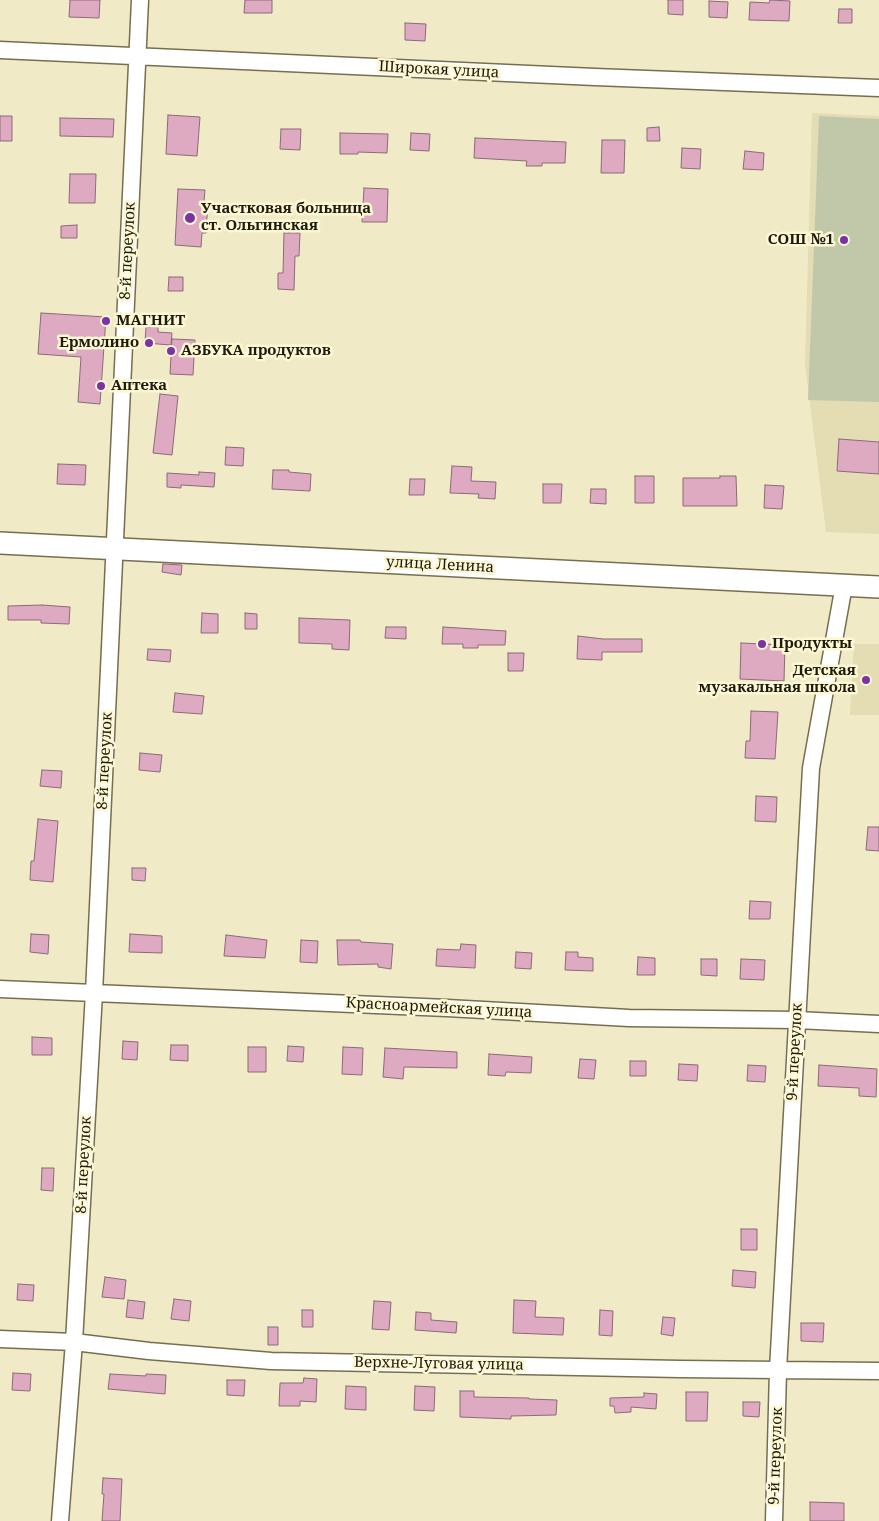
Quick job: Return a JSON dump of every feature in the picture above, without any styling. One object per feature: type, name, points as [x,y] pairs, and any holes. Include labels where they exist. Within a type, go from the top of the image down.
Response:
[{"type":"street","name":"8-й переулок","points":[[60,1521],[74,1342],[94,993],[140,0]]},
{"type":"street","name":"Широкая улица","points":[[0,50],[595,78],[879,88]]},
{"type":"street","name":"улица Ленина","points":[[0,544],[879,587]]},
{"type":"street","name":"9-й переулок","points":[[774,1521],[778,1370],[811,768],[844,585]]},
{"type":"street","name":"Красноармейская улица","points":[[0,989],[447,1008],[629,1018],[797,1020],[879,1024]]},
{"type":"street","name":"Верхне-Луговая улица","points":[[0,1339],[74,1342],[149,1351],[271,1361],[879,1371]]},
{"type":"shaded area","name":"СОШ №1","points":[[812,113],[879,116],[879,534],[826,532],[805,364]]},
{"type":"shaded area","name":"Детская музакальная школа","points":[[854,644],[879,644],[879,715],[850,715]]},
{"type":"green space","name":"СОШ №1","points":[[819,116],[879,119],[879,402],[808,400]]},
{"type":"building","points":[[70,0],[100,0],[99,18],[69,17]]},
{"type":"building","points":[[245,0],[272,0],[272,13],[244,13]]},
{"type":"building","points":[[668,0],[683,0],[683,15],[668,14]]},
{"type":"building","points":[[770,0],[790,1],[789,21],[749,20],[750,2],[769,3]]},
{"type":"building","points":[[709,1],[728,2],[727,18],[709,17]]},
{"type":"building","points":[[839,9],[852,9],[852,23],[838,23]]},
{"type":"building","points":[[405,23],[426,24],[425,41],[405,40]]},
{"type":"building","points":[[168,115],[200,117],[197,156],[166,154]]},
{"type":"building","points":[[0,116],[12,116],[12,141],[0,141]]},
{"type":"building","points":[[60,118],[114,119],[113,137],[60,136]]},
{"type":"building","points":[[659,127],[660,141],[647,141],[647,128]]},
{"type":"building","points":[[281,129],[301,129],[300,150],[280,149]]},
{"type":"building","points":[[340,133],[388,134],[387,153],[358,152],[358,154],[340,154]]},
{"type":"building","points":[[411,133],[430,134],[429,151],[410,150]]},
{"type":"building","points":[[475,138],[566,142],[565,163],[542,163],[542,166],[526,166],[527,161],[474,158]]},
{"type":"building","points":[[602,140],[625,140],[624,173],[601,173]]},
{"type":"building","points":[[682,148],[701,149],[700,169],[681,168]]},
{"type":"building","points":[[745,151],[764,153],[763,170],[743,169]]},
{"type":"building","points":[[70,174],[96,174],[95,203],[69,203]]},
{"type":"building","points":[[364,188],[388,189],[387,222],[362,222]]},
{"type":"building","name":"Участковая больница ст. Ольгинская","points":[[178,189],[205,190],[204,201],[208,202],[206,233],[202,233],[201,247],[175,245]]},
{"type":"building","points":[[77,225],[77,238],[61,238],[61,226]]},
{"type":"building","points":[[284,233],[300,233],[299,256],[295,256],[294,290],[278,289],[278,273],[283,273]]},
{"type":"building","points":[[169,277],[183,277],[183,291],[168,291]]},
{"type":"building","points":[[41,313],[106,317],[100,404],[78,402],[81,357],[38,354]]},
{"type":"building","points":[[146,327],[158,327],[158,332],[172,333],[171,345],[145,343]]},
{"type":"building","points":[[172,339],[195,340],[193,375],[170,374]]},
{"type":"building","points":[[160,394],[178,396],[172,455],[153,453]]},
{"type":"building","points":[[839,439],[879,442],[879,474],[837,471]]},
{"type":"building","points":[[226,447],[244,448],[243,466],[225,465]]},
{"type":"building","points":[[58,464],[86,465],[85,485],[57,484]]},
{"type":"building","points":[[452,466],[472,467],[471,481],[496,482],[495,499],[478,498],[479,494],[450,493]]},
{"type":"building","points":[[273,470],[289,470],[289,472],[311,474],[310,491],[272,489]]},
{"type":"building","points":[[199,472],[215,473],[214,487],[181,485],[181,488],[167,487],[167,473],[199,475]]},
{"type":"building","points":[[635,476],[654,476],[654,503],[635,503]]},
{"type":"building","points":[[720,476],[736,476],[737,506],[683,506],[683,478],[720,478]]},
{"type":"building","points":[[410,479],[425,479],[424,495],[409,495]]},
{"type":"building","points":[[543,484],[562,484],[561,503],[543,503]]},
{"type":"building","points":[[765,485],[784,486],[782,509],[764,508]]},
{"type":"building","points":[[591,489],[606,489],[606,504],[590,503]]},
{"type":"building","points":[[163,564],[182,565],[181,575],[162,572]]},
{"type":"building","points":[[42,605],[70,607],[69,624],[41,623],[41,620],[8,620],[8,606]]},
{"type":"building","points":[[202,613],[218,614],[218,633],[201,633]]},
{"type":"building","points":[[245,613],[257,614],[257,629],[245,629]]},
{"type":"building","points":[[299,618],[350,620],[349,650],[332,649],[332,644],[299,643]]},
{"type":"building","points":[[386,627],[406,627],[406,639],[385,638]]},
{"type":"building","points":[[443,627],[506,631],[505,645],[478,645],[478,648],[463,648],[463,644],[442,644]]},
{"type":"building","points":[[578,636],[603,639],[642,639],[642,652],[602,652],[602,660],[577,659]]},
{"type":"building","points":[[741,643],[785,645],[784,681],[740,679]]},
{"type":"building","points":[[148,649],[171,650],[170,662],[147,660]]},
{"type":"building","points":[[508,653],[524,653],[523,671],[508,671]]},
{"type":"building","points":[[175,693],[204,696],[202,714],[173,712]]},
{"type":"building","points":[[751,711],[778,712],[775,759],[745,758],[746,741],[750,741]]},
{"type":"building","points":[[140,753],[162,755],[160,772],[139,770]]},
{"type":"building","points":[[42,770],[62,771],[61,788],[40,786]]},
{"type":"building","points":[[756,796],[777,797],[776,822],[755,821]]},
{"type":"building","points":[[38,819],[58,821],[53,882],[30,880]]},
{"type":"building","points":[[868,827],[879,827],[879,851],[866,850]]},
{"type":"building","points":[[132,868],[146,868],[145,881],[132,880]]},
{"type":"building","points":[[750,901],[771,902],[770,919],[749,919]]},
{"type":"building","points":[[31,934],[49,935],[48,954],[30,952]]},
{"type":"building","points":[[130,934],[162,936],[162,953],[129,952]]},
{"type":"building","points":[[226,935],[267,940],[265,958],[224,956]]},
{"type":"building","points":[[301,940],[318,941],[317,963],[300,962]]},
{"type":"building","points":[[337,940],[360,940],[361,942],[393,944],[391,969],[378,967],[378,964],[338,965]]},
{"type":"building","points":[[461,944],[476,945],[475,968],[436,966],[437,949],[460,950]]},
{"type":"building","points":[[516,952],[532,953],[531,969],[515,968]]},
{"type":"building","points":[[566,952],[578,952],[578,957],[593,958],[593,971],[565,970]]},
{"type":"building","points":[[638,957],[655,958],[655,975],[637,975]]},
{"type":"building","points":[[701,959],[717,959],[717,976],[701,975]]},
{"type":"building","points":[[741,959],[765,960],[764,980],[740,979]]},
{"type":"building","points":[[32,1037],[52,1038],[52,1055],[32,1055]]},
{"type":"building","points":[[123,1041],[138,1042],[137,1060],[122,1059]]},
{"type":"building","points":[[171,1045],[188,1045],[188,1061],[170,1060]]},
{"type":"building","points":[[288,1046],[304,1047],[303,1062],[287,1061]]},
{"type":"building","points":[[248,1047],[266,1047],[266,1072],[248,1072]]},
{"type":"building","points":[[343,1047],[363,1048],[362,1075],[342,1074]]},
{"type":"building","points":[[385,1048],[457,1052],[457,1068],[404,1067],[403,1079],[383,1077]]},
{"type":"building","points":[[489,1054],[532,1057],[531,1073],[506,1072],[505,1076],[488,1075]]},
{"type":"building","points":[[580,1059],[596,1060],[594,1079],[578,1078]]},
{"type":"building","points":[[630,1061],[646,1061],[646,1076],[630,1076]]},
{"type":"building","points":[[679,1064],[698,1065],[697,1081],[678,1080]]},
{"type":"building","points":[[748,1065],[766,1066],[765,1082],[747,1081]]},
{"type":"building","points":[[819,1065],[877,1069],[876,1097],[859,1096],[859,1088],[818,1086]]},
{"type":"building","points":[[42,1168],[54,1168],[53,1191],[41,1190]]},
{"type":"building","points":[[741,1229],[757,1229],[757,1250],[741,1250]]},
{"type":"building","points":[[733,1270],[756,1272],[755,1288],[732,1286]]},
{"type":"building","points":[[105,1277],[126,1280],[124,1299],[102,1297]]},
{"type":"building","points":[[18,1284],[34,1285],[33,1301],[17,1300]]},
{"type":"building","points":[[174,1299],[191,1301],[189,1321],[171,1319]]},
{"type":"building","points":[[128,1300],[145,1302],[143,1319],[126,1317]]},
{"type":"building","points":[[514,1300],[536,1301],[535,1317],[564,1318],[563,1335],[513,1333]]},
{"type":"building","points":[[374,1301],[391,1302],[389,1330],[372,1329]]},
{"type":"building","points":[[302,1310],[313,1310],[313,1327],[302,1327]]},
{"type":"building","points":[[600,1310],[613,1311],[612,1336],[599,1335]]},
{"type":"building","points":[[416,1312],[431,1313],[431,1320],[457,1322],[456,1333],[415,1330]]},
{"type":"building","points":[[663,1317],[675,1318],[673,1336],[661,1334]]},
{"type":"building","points":[[801,1323],[824,1323],[823,1342],[801,1341]]},
{"type":"building","points":[[268,1327],[278,1327],[278,1345],[268,1345]]},
{"type":"building","points":[[13,1373],[31,1374],[30,1391],[12,1390]]},
{"type":"building","points":[[110,1374],[166,1375],[165,1394],[108,1389]]},
{"type":"building","points":[[304,1378],[317,1379],[316,1402],[300,1401],[300,1406],[279,1406],[280,1383],[303,1383]]},
{"type":"building","points":[[227,1380],[245,1380],[244,1396],[227,1395]]},
{"type":"building","points":[[346,1386],[366,1387],[366,1410],[345,1409]]},
{"type":"building","points":[[415,1386],[435,1387],[434,1411],[414,1410]]},
{"type":"building","points":[[460,1391],[474,1391],[474,1397],[557,1400],[556,1415],[511,1416],[511,1419],[460,1417]]},
{"type":"building","points":[[686,1392],[708,1392],[707,1421],[686,1421]]},
{"type":"building","points":[[644,1393],[657,1394],[656,1409],[631,1407],[631,1412],[615,1413],[614,1406],[610,1406],[610,1398],[644,1397]]},
{"type":"building","points":[[743,1402],[760,1402],[759,1417],[743,1416]]},
{"type":"building","points":[[103,1478],[122,1479],[120,1521],[102,1521]]},
{"type":"building","points":[[810,1502],[844,1503],[844,1521],[810,1521]]},
{"type":"place","name":"Участковая больница ст. Ольгинская","points":[[190,218]]},
{"type":"place","name":"СОШ №1","points":[[844,240]]},
{"type":"place","name":"МАГНИТ","points":[[106,321]]},
{"type":"place","name":"Ермолино","points":[[149,343]]},
{"type":"place","name":"АЗБУКА продуктов","points":[[171,351]]},
{"type":"place","name":"Аптека","points":[[101,386]]},
{"type":"place","name":"Продукты","points":[[762,644]]},
{"type":"place","name":"Детская музакальная школа","points":[[866,680]]}]
